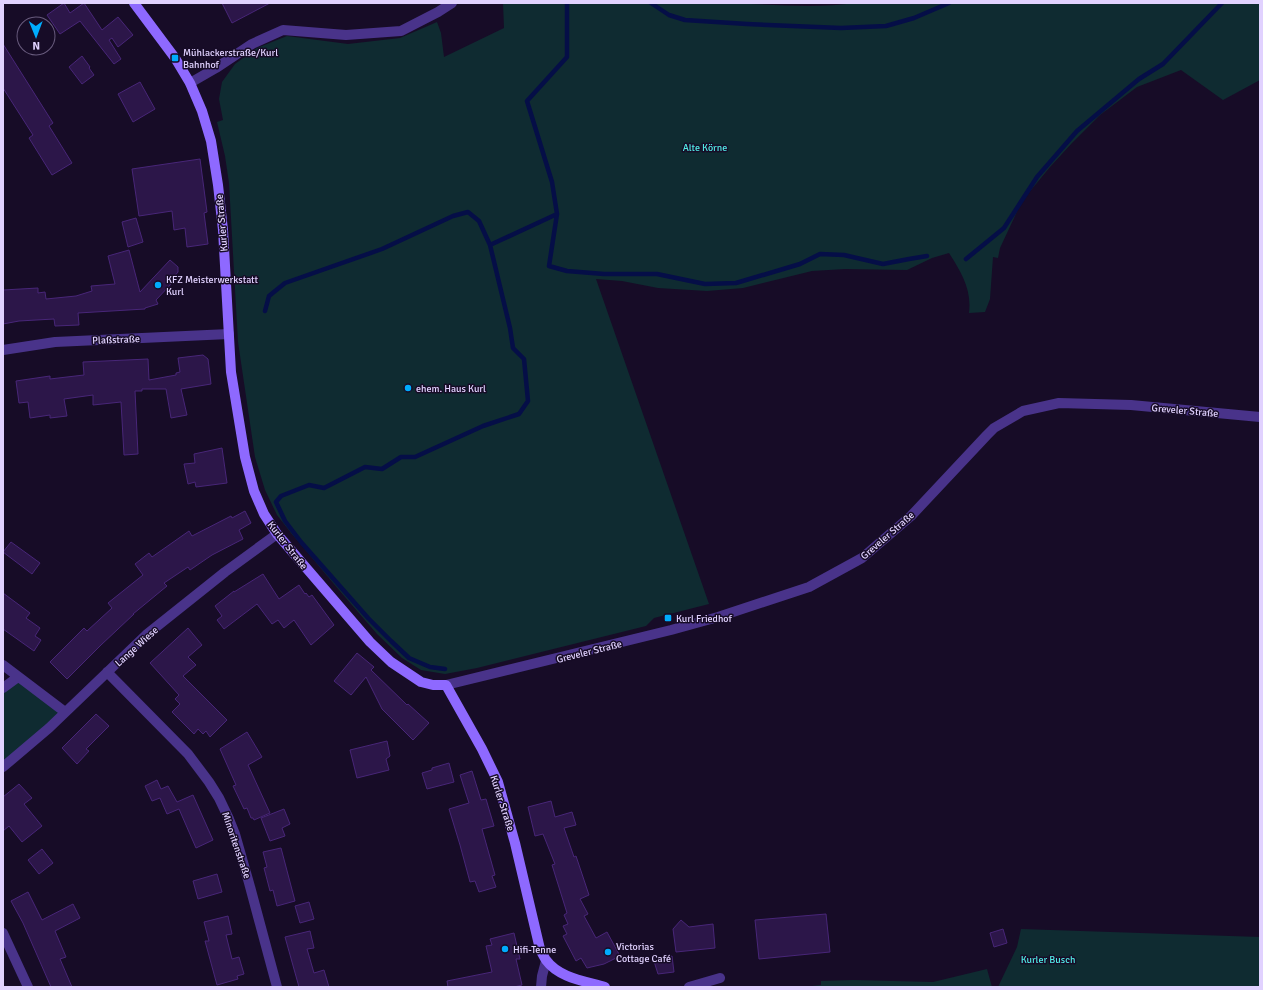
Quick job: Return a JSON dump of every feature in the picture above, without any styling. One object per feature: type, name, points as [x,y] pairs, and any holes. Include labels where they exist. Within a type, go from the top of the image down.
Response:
[{"type":"main road","name":"Kurler Straße","points":[[134,3],[175,58],[190,83],[202,110],[211,141],[223,230],[231,372],[245,458],[254,491],[264,514],[277,534],[349,619],[391,662],[421,682],[432,685],[446,685],[482,749],[498,782],[515,843],[536,936],[546,961],[566,976],[605,987]]},
{"type":"street","points":[[190,83],[252,44],[283,30],[346,35],[401,31],[452,3]]},
{"type":"street","name":"Plaßstraße","points":[[3,350],[55,342],[229,334]]},
{"type":"street","name":"Greveler Straße","points":[[446,685],[671,630],[718,617],[809,587],[862,558],[911,516],[987,434],[994,428],[1024,411],[1059,403],[1131,405],[1260,416]]},
{"type":"street","name":"Lange Wiese","points":[[3,767],[49,728],[146,635],[225,572],[277,534]]},
{"type":"street","points":[[3,665],[65,712]]},
{"type":"street","name":"Minoritenstraße","points":[[107,672],[188,754],[210,782],[219,798],[235,834],[277,987]]},
{"type":"street","points":[[3,688],[18,677]]},
{"type":"street","points":[[3,932],[28,987]]},
{"type":"street","points":[[541,987],[546,961]]},
{"type":"street","points":[[689,987],[720,978]]},
{"type":"green space","points":[[670,2],[824,6],[856,3],[1260,3],[1260,80],[1223,100],[1181,70],[1137,87],[1100,115],[1050,167],[1022,201],[1000,248],[998,258],[993,257],[990,299],[985,312],[969,313],[969,296],[965,281],[949,253],[932,258],[907,270],[845,269],[812,271],[743,288],[707,291],[658,288],[622,281],[596,279],[709,604],[654,618],[646,626],[477,668],[445,674],[421,670],[402,658],[377,634],[277,515],[265,490],[255,457],[238,342],[229,183],[225,156],[217,122],[223,120],[219,99],[222,82],[235,64],[257,48],[287,36],[348,44],[400,38],[437,22],[441,33],[444,57],[504,28],[503,3]]},
{"type":"green space","points":[[18,677],[65,712],[3,766],[3,688]]},
{"type":"green space","name":"Kurler Busch","points":[[1021,929],[1260,937],[1260,987],[998,987],[1017,947]]},
{"type":"green space","points":[[987,969],[992,987],[803,987],[821,985],[821,981],[853,980],[933,982]]},
{"type":"building","points":[[64,3],[70,13],[84,3],[102,30],[118,17],[133,35],[118,47],[112,38],[109,40],[121,59],[114,64],[80,21],[60,34],[56,28],[56,16],[47,15]]},
{"type":"building","points":[[222,3],[270,3],[232,23]]},
{"type":"building","points":[[3,44],[53,123],[49,126],[72,163],[52,175],[29,138],[33,135],[3,88]]},
{"type":"building","points":[[82,56],[94,75],[82,84],[69,67]]},
{"type":"building","points":[[140,82],[155,109],[133,122],[118,94]]},
{"type":"building","points":[[200,159],[207,212],[204,213],[208,244],[187,247],[185,228],[174,230],[172,211],[139,216],[132,169]]},
{"type":"building","points":[[136,218],[143,242],[128,247],[122,222]]},
{"type":"building","points":[[129,250],[140,292],[170,260],[178,267],[178,272],[169,283],[171,284],[156,300],[158,304],[145,309],[78,313],[79,325],[55,326],[54,319],[19,321],[3,324],[3,290],[38,288],[38,293],[45,292],[46,299],[76,296],[92,291],[91,286],[115,284],[108,256]]},
{"type":"building","points":[[203,355],[208,359],[211,384],[181,389],[187,415],[171,418],[166,389],[142,389],[142,391],[135,391],[138,454],[124,455],[121,402],[93,405],[93,395],[64,399],[67,416],[50,418],[50,415],[30,418],[28,402],[19,403],[16,381],[50,376],[50,379],[84,375],[83,362],[148,359],[149,380],[176,375],[176,373],[180,372],[178,358]]},
{"type":"building","points":[[222,448],[227,483],[196,487],[195,482],[188,484],[184,464],[195,463],[194,454]]},
{"type":"building","points":[[245,511],[251,523],[239,530],[243,539],[212,555],[190,570],[188,567],[164,583],[167,586],[133,614],[67,679],[50,662],[84,628],[87,631],[112,608],[108,603],[143,575],[135,564],[149,553],[152,557],[189,531],[192,536],[231,516],[232,518]]},
{"type":"building","points":[[11,542],[40,563],[32,574],[3,552]]},
{"type":"building","points":[[263,574],[279,599],[299,585],[305,594],[306,593],[309,597],[312,595],[334,625],[311,645],[294,620],[284,628],[278,620],[272,624],[257,604],[224,629],[217,620],[222,616],[215,606],[234,591]]},
{"type":"building","points":[[3,593],[30,613],[26,618],[40,628],[35,636],[41,640],[34,651],[3,629]]},
{"type":"building","points":[[188,628],[202,645],[188,657],[196,665],[183,676],[227,720],[210,737],[206,731],[203,734],[198,729],[194,734],[172,712],[180,704],[175,699],[179,695],[150,663]]},
{"type":"building","points":[[357,653],[374,667],[371,670],[407,705],[408,704],[429,723],[413,740],[382,709],[366,677],[351,695],[334,681]]},
{"type":"building","points":[[96,714],[109,726],[86,749],[89,751],[77,764],[62,748]]},
{"type":"building","points":[[247,732],[262,757],[248,765],[270,813],[254,820],[251,818],[247,808],[244,809],[233,786],[236,785],[220,749]]},
{"type":"building","points":[[387,741],[390,756],[386,759],[389,770],[357,778],[350,750]]},
{"type":"building","points":[[449,763],[454,782],[427,789],[422,773],[432,770],[432,768]]},
{"type":"building","points":[[472,771],[481,800],[486,799],[494,826],[482,829],[495,875],[492,876],[496,887],[479,892],[475,881],[470,882],[449,809],[469,803],[460,775]]},
{"type":"building","points":[[157,780],[161,789],[168,786],[177,802],[193,795],[213,840],[196,848],[179,809],[167,814],[160,798],[152,801],[145,786]]},
{"type":"building","points":[[19,784],[32,798],[24,804],[42,826],[22,842],[9,826],[3,831],[3,797]]},
{"type":"building","points":[[551,801],[555,817],[572,812],[576,825],[564,828],[574,857],[576,856],[589,895],[580,899],[588,914],[584,916],[596,938],[607,932],[620,956],[604,964],[587,968],[581,958],[576,961],[563,936],[567,934],[563,926],[568,924],[564,915],[567,913],[552,865],[555,864],[543,834],[535,836],[528,807]]},
{"type":"building","points":[[284,809],[290,824],[282,828],[285,836],[270,841],[261,818]]},
{"type":"building","points":[[281,848],[295,901],[277,906],[273,890],[270,891],[264,868],[267,867],[263,852]]},
{"type":"building","points":[[42,849],[53,863],[39,874],[28,860]]},
{"type":"building","points":[[217,874],[222,892],[198,899],[193,881]]},
{"type":"building","points":[[28,892],[42,920],[73,904],[80,918],[55,931],[66,957],[60,959],[72,987],[51,987],[23,923],[11,901]]},
{"type":"building","points":[[309,902],[314,919],[300,923],[295,906]]},
{"type":"building","points":[[826,914],[830,952],[759,959],[755,920]]},
{"type":"building","points":[[228,916],[232,934],[226,935],[232,959],[239,957],[244,974],[237,976],[238,979],[217,985],[205,941],[209,941],[204,922]]},
{"type":"building","points":[[681,920],[689,927],[713,924],[715,948],[676,952],[673,929]]},
{"type":"building","points":[[1003,929],[1007,943],[994,947],[990,933]]},
{"type":"building","points":[[310,931],[314,948],[307,949],[314,973],[324,970],[329,987],[299,987],[285,937]]},
{"type":"building","points":[[514,933],[520,959],[516,959],[522,985],[514,987],[448,987],[447,981],[492,972],[486,946],[492,945],[490,939]]},
{"type":"building","points":[[672,956],[674,972],[658,974],[653,958]]},
{"type":"waterway","points":[[567,3],[567,57],[527,101],[552,182],[557,214],[549,266],[567,271],[604,274],[657,274],[705,284],[736,283],[800,264],[820,254],[844,255],[883,264],[927,256]]},
{"type":"waterway","name":"Alte Körne","points":[[651,3],[669,15],[685,20],[841,28],[886,26],[914,18],[949,3]]},
{"type":"waterway","points":[[966,259],[1004,228],[1037,177],[1077,131],[1139,79],[1163,64],[1222,3]]},
{"type":"waterway","points":[[265,311],[269,296],[285,283],[382,249],[453,216],[468,212],[479,221],[490,245],[510,328],[513,348],[524,359],[528,401],[519,414],[483,426],[415,457],[401,457],[382,469],[365,467],[324,488],[309,485],[281,496],[276,502],[285,521],[301,542],[368,618],[391,641],[409,658],[430,667],[445,669]]},
{"type":"waterway","points":[[490,245],[557,214]]},
{"type":"place","name":"Mühlackerstraße/Kurl Bahnhof","points":[[175,58]]},
{"type":"place","name":"KFZ Meisterwerkstatt Kurl","points":[[158,285]]},
{"type":"place","name":"ehem. Haus Kurl","points":[[408,388]]},
{"type":"place","name":"Kurl Friedhof","points":[[668,618]]},
{"type":"place","name":"Hifi-Tenne","points":[[505,949]]},
{"type":"place","name":"Victorias Cottage Café","points":[[608,952]]}]
